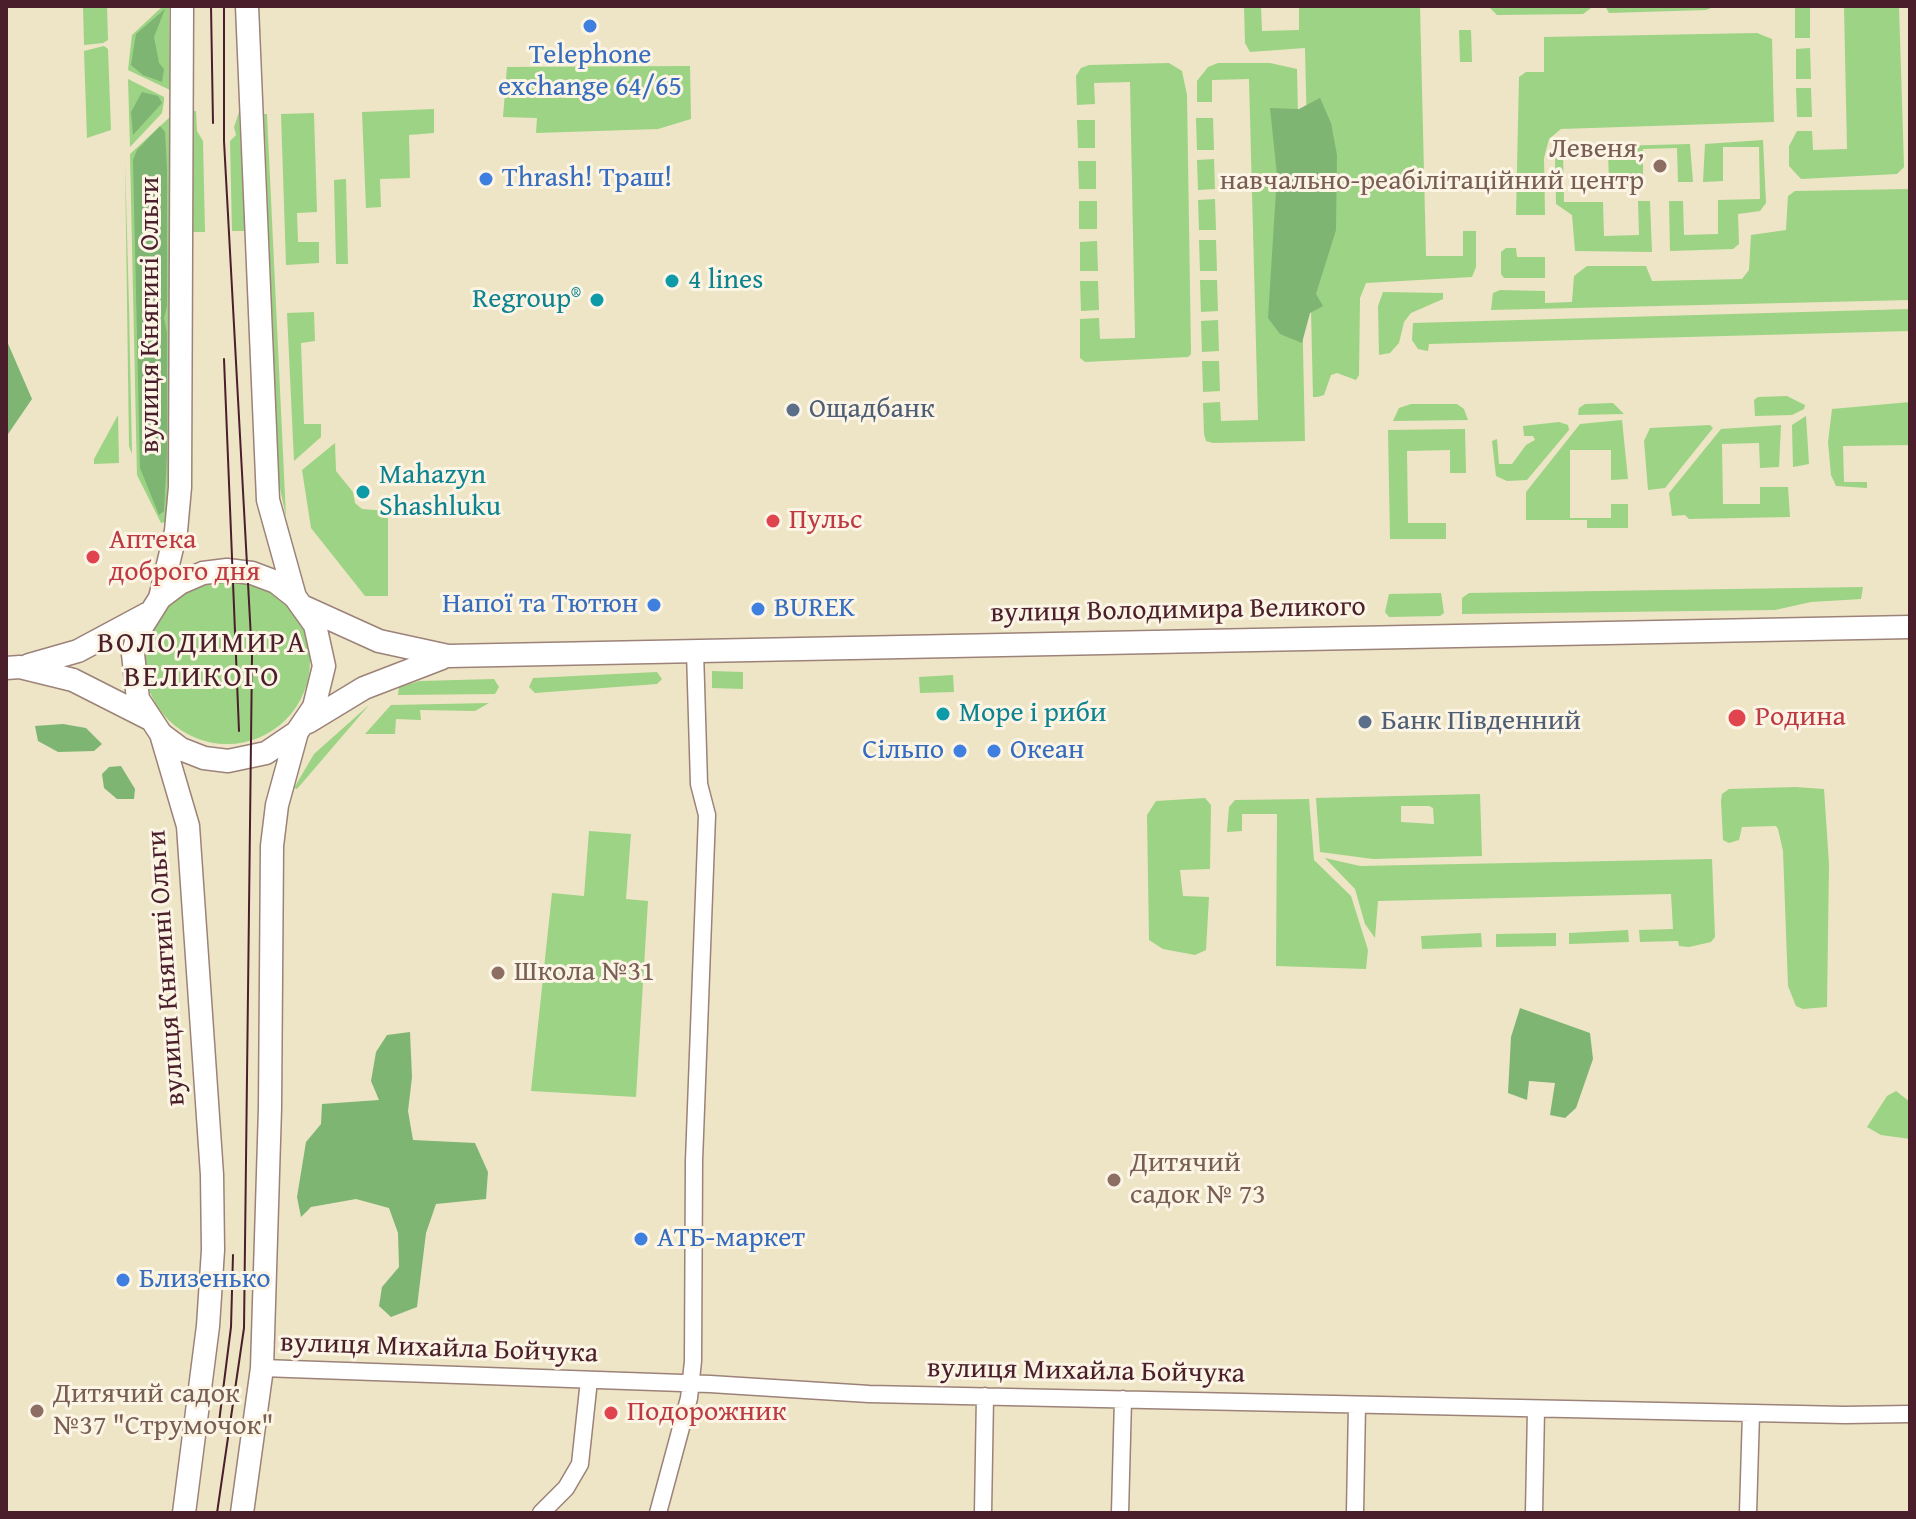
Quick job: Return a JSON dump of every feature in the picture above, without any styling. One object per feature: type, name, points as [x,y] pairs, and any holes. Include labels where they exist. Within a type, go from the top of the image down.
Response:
[{"type":"main road","name":"вулиця Княгині Ольги","points":[[182,6],[180,487],[176,531],[154,605],[133,654],[138,699],[155,726],[184,805],[192,853],[212,1175],[213,1250],[207,1339],[184,1513]]},
{"type":"main road","points":[[242,1513],[262,1368],[270,1108],[272,846],[277,805],[300,728],[322,687],[324,666],[322,645],[300,602],[273,527],[268,500],[247,6]]},
{"type":"main road","name":"вулиця Володимира Великого","points":[[13,667],[78,651],[154,605],[180,583],[203,573],[227,570],[252,573],[276,582],[300,602],[379,641],[448,656],[1910,627]]},
{"type":"main road","name":"вулиця Володимира Великого","points":[[13,667],[73,680],[155,726],[181,749],[204,758],[228,761],[266,753],[364,688],[448,656]]},
{"type":"street","points":[[658,1513],[691,1383],[694,1161],[707,815],[699,784],[695,651]]},
{"type":"street","name":"вулиця Михайла Бойчука","points":[[262,1368],[985,1396],[1910,1414]]},
{"type":"street","points":[[541,1513],[566,1488],[580,1464],[589,1380]]},
{"type":"street","points":[[983,1513],[985,1396]]},
{"type":"street","points":[[1120,1513],[1123,1399]]},
{"type":"street","points":[[1355,1513],[1357,1405]]},
{"type":"street","points":[[1534,1513],[1536,1409]]},
{"type":"street","points":[[1748,1513],[1751,1413]]},
{"type":"green space","points":[[83,6],[107,6],[108,40],[84,45]]},
{"type":"green space","points":[[163,6],[169,6],[170,90],[128,70],[132,35]]},
{"type":"green space","points":[[1244,6],[1261,6],[1262,31],[1299,30],[1299,6],[1420,6],[1426,256],[1463,256],[1463,231],[1476,231],[1476,267],[1472,277],[1366,283],[1360,298],[1359,375],[1356,380],[1337,373],[1331,375],[1324,395],[1317,397],[1313,397],[1305,48],[1250,52],[1245,43]]},
{"type":"green space","points":[[1488,6],[1591,8],[1583,14],[1497,15]]},
{"type":"green space","points":[[1605,6],[1716,6],[1706,10],[1609,13]]},
{"type":"green space","points":[[1844,6],[1899,6],[1904,167],[1897,174],[1801,179],[1789,166],[1789,146],[1797,131],[1812,131],[1813,150],[1847,149]]},
{"type":"green space","points":[[1795,8],[1810,8],[1810,38],[1795,38]]},
{"type":"green space","points":[[165,9],[154,37],[159,63],[164,69],[162,82],[143,75],[131,65],[136,34]]},
{"type":"green space","points":[[1459,30],[1471,30],[1472,62],[1460,62]]},
{"type":"green space","points":[[1757,33],[1772,39],[1774,122],[1561,129],[1549,139],[1544,158],[1545,215],[1516,215],[1519,77],[1526,72],[1544,72],[1544,37]]},
{"type":"green space","points":[[104,46],[108,49],[111,130],[87,138],[84,51]]},
{"type":"green space","points":[[1810,48],[1811,79],[1796,79],[1796,49]]},
{"type":"green space","points":[[1169,63],[1182,71],[1187,95],[1191,354],[1188,357],[1085,362],[1080,358],[1080,319],[1099,318],[1100,339],[1135,338],[1130,82],[1094,83],[1095,104],[1077,105],[1076,76],[1081,68],[1089,65]]},
{"type":"green space","points":[[1218,63],[1270,63],[1297,69],[1305,441],[1213,443],[1206,441],[1204,434],[1203,403],[1220,402],[1221,421],[1258,420],[1249,79],[1212,80],[1212,102],[1197,102],[1197,81],[1208,67]]},
{"type":"green space","points":[[690,66],[691,119],[658,129],[536,133],[537,118],[503,117],[507,67]]},
{"type":"green space","points":[[128,79],[164,97],[162,113],[130,147]]},
{"type":"green space","points":[[1796,88],[1811,88],[1812,117],[1797,117]]},
{"type":"green space","points":[[142,92],[158,96],[162,103],[133,135],[131,112]]},
{"type":"green space","points":[[1320,98],[1331,123],[1337,155],[1336,230],[1316,294],[1323,306],[1310,313],[1302,343],[1280,334],[1268,318],[1277,175],[1270,108],[1299,109]]},
{"type":"green space","points":[[434,109],[434,133],[409,135],[410,178],[380,179],[381,207],[366,208],[362,112]]},
{"type":"green space","points":[[193,111],[196,111],[197,131],[203,141],[205,232],[193,232]]},
{"type":"green space","points":[[239,112],[245,231],[232,231],[230,141],[236,135],[234,127]]},
{"type":"green space","points":[[314,113],[317,212],[297,213],[298,242],[319,242],[319,263],[286,265],[281,114]]},
{"type":"green space","points":[[264,114],[267,114],[286,517],[279,483]]},
{"type":"green space","points":[[170,117],[168,477],[166,522],[161,523],[137,475],[130,154]]},
{"type":"green space","points":[[1196,118],[1213,118],[1214,150],[1197,150]]},
{"type":"green space","points":[[1077,120],[1095,120],[1095,148],[1078,148]]},
{"type":"green space","points":[[160,126],[165,132],[167,169],[167,306],[164,318],[167,333],[167,454],[164,511],[159,515],[140,468],[133,160],[137,150]]},
{"type":"green space","points":[[1763,140],[1766,203],[1760,211],[1738,214],[1739,244],[1733,249],[1670,251],[1669,201],[1683,201],[1684,235],[1718,234],[1718,200],[1760,199],[1759,147],[1723,147],[1723,181],[1703,182],[1705,144]]},
{"type":"green space","points":[[1690,144],[1693,182],[1678,182],[1677,148],[1643,149],[1643,182],[1609,183],[1608,152],[1612,146]]},
{"type":"green space","points":[[1563,151],[1564,202],[1603,202],[1604,236],[1639,235],[1638,201],[1650,201],[1652,252],[1575,251],[1572,215],[1556,204],[1555,155]]},
{"type":"green space","points":[[1214,159],[1215,189],[1198,190],[1197,160]]},
{"type":"green space","points":[[125,160],[129,307],[132,454],[129,446]]},
{"type":"green space","points":[[1078,161],[1096,161],[1096,189],[1079,189]]},
{"type":"green space","points":[[346,179],[348,264],[336,264],[334,180]]},
{"type":"green space","points":[[1910,189],[1910,300],[1491,310],[1493,293],[1500,290],[1545,291],[1545,303],[1572,302],[1574,276],[1587,266],[1646,266],[1652,281],[1742,279],[1749,270],[1751,235],[1786,230],[1788,196],[1795,191]]},
{"type":"green space","points":[[1215,199],[1216,230],[1199,230],[1198,200]]},
{"type":"green space","points":[[1079,201],[1097,201],[1097,229],[1079,229]]},
{"type":"green space","points":[[1199,240],[1216,240],[1217,271],[1200,271]]},
{"type":"green space","points":[[1097,241],[1098,271],[1080,271],[1080,242]]},
{"type":"green space","points":[[1506,248],[1516,248],[1517,257],[1545,257],[1545,278],[1504,278],[1501,274],[1501,252]]},
{"type":"green space","points":[[1200,280],[1217,280],[1218,311],[1201,312]]},
{"type":"green space","points":[[1080,281],[1098,281],[1099,310],[1081,311]]},
{"type":"green space","points":[[1383,292],[1443,293],[1443,299],[1411,313],[1404,322],[1399,343],[1390,353],[1379,355],[1378,306]]},
{"type":"green space","points":[[1910,309],[1910,331],[1429,344],[1428,351],[1418,349],[1412,340],[1413,323]]},
{"type":"green space","points":[[314,312],[315,341],[301,343],[304,424],[321,424],[321,437],[294,461],[287,313]]},
{"type":"green space","points":[[1218,320],[1219,351],[1202,352],[1201,321]]},
{"type":"green space","points":[[6,339],[32,399],[6,437]]},
{"type":"green space","points":[[1202,361],[1219,361],[1220,391],[1203,392]]},
{"type":"green space","points":[[1787,396],[1805,405],[1804,409],[1792,415],[1755,416],[1754,400],[1758,397]]},
{"type":"green space","points":[[1910,402],[1910,445],[1843,446],[1844,482],[1867,482],[1867,488],[1836,486],[1831,475],[1828,442],[1832,409]]},
{"type":"green space","points":[[1613,403],[1624,414],[1578,415],[1579,408],[1585,404]]},
{"type":"green space","points":[[1411,404],[1457,404],[1464,409],[1468,420],[1393,421],[1399,408]]},
{"type":"green space","points":[[118,415],[119,463],[94,464],[94,459]]},
{"type":"green space","points":[[1806,416],[1809,464],[1793,467],[1792,425]]},
{"type":"green space","points":[[1622,420],[1628,479],[1611,480],[1611,450],[1570,450],[1570,518],[1611,518],[1611,504],[1628,504],[1628,528],[1587,528],[1587,520],[1526,520],[1526,492],[1580,424]]},
{"type":"green space","points":[[1559,422],[1568,425],[1569,430],[1527,480],[1507,481],[1496,476],[1492,441],[1497,439],[1499,464],[1512,464],[1526,445],[1535,440],[1533,436],[1524,436],[1523,426]]},
{"type":"green space","points":[[1710,425],[1713,428],[1665,488],[1648,490],[1644,441],[1650,428]]},
{"type":"green space","points":[[1781,425],[1779,467],[1760,468],[1759,443],[1722,444],[1723,504],[1760,504],[1760,487],[1788,487],[1790,517],[1689,519],[1685,515],[1672,516],[1669,493],[1721,429]]},
{"type":"green space","points":[[1465,429],[1466,473],[1450,473],[1450,450],[1407,451],[1408,523],[1446,523],[1446,539],[1390,539],[1388,430]]},
{"type":"green space","points":[[335,443],[336,471],[353,492],[355,503],[362,509],[388,511],[388,596],[365,596],[311,528],[302,470]]},
{"type":"green space","points":[[227,578],[259,584],[286,602],[304,629],[310,661],[304,693],[286,720],[259,738],[227,744],[195,738],[168,720],[150,693],[144,661],[150,629],[168,602],[195,584]]},
{"type":"green space","points":[[1863,587],[1861,599],[1811,602],[1775,610],[1462,614],[1462,598],[1469,593]]},
{"type":"green space","points":[[1441,593],[1444,613],[1440,616],[1389,617],[1385,612],[1389,594]]},
{"type":"green space","points":[[712,671],[743,672],[743,689],[712,688]]},
{"type":"green space","points":[[657,672],[662,679],[657,684],[535,693],[529,687],[533,678]]},
{"type":"green space","points":[[953,675],[954,692],[920,693],[919,677]]},
{"type":"green space","points":[[494,679],[499,687],[495,694],[398,695],[399,687],[420,681]]},
{"type":"green space","points":[[489,703],[475,711],[420,710],[421,720],[396,719],[395,734],[365,734],[391,705]]},
{"type":"green space","points":[[369,705],[297,789],[294,788],[314,754]]},
{"type":"green space","points":[[63,724],[86,728],[102,744],[94,751],[58,752],[38,741],[35,726]]},
{"type":"green space","points":[[121,766],[135,789],[134,799],[117,799],[104,788],[102,774],[109,767]]},
{"type":"green space","points":[[1729,789],[1824,789],[1829,864],[1827,1007],[1803,1009],[1796,1006],[1788,986],[1783,851],[1778,829],[1776,826],[1742,827],[1739,840],[1729,843],[1723,840],[1722,794]]},
{"type":"green space","points":[[1480,794],[1482,856],[1373,859],[1320,852],[1316,798]],"holes":[[[1401,806],[1433,808],[1434,824],[1401,822]]]},
{"type":"green space","points":[[1205,798],[1211,805],[1210,869],[1180,870],[1183,896],[1209,897],[1206,950],[1195,955],[1163,949],[1149,940],[1147,815],[1156,801]]},
{"type":"green space","points":[[1309,799],[1314,860],[1351,896],[1368,950],[1366,969],[1276,966],[1277,814],[1242,814],[1242,831],[1227,832],[1229,807],[1235,800]]},
{"type":"green space","points":[[589,831],[631,834],[626,899],[648,901],[636,1097],[531,1091],[552,893],[584,896]]},
{"type":"green space","points":[[1325,858],[1360,866],[1712,859],[1715,937],[1711,942],[1689,947],[1679,946],[1678,941],[1640,942],[1639,930],[1673,929],[1671,894],[1378,901],[1375,938],[1365,924],[1355,889]]},
{"type":"green space","points":[[1628,930],[1629,942],[1569,944],[1569,933]]},
{"type":"green space","points":[[1481,933],[1482,947],[1422,949],[1421,936]]},
{"type":"green space","points":[[1556,933],[1556,946],[1496,947],[1496,934]]},
{"type":"green space","points":[[1520,1008],[1590,1033],[1593,1059],[1576,1108],[1565,1118],[1550,1115],[1555,1083],[1529,1081],[1527,1100],[1508,1093],[1511,1037]]},
{"type":"green space","points":[[410,1032],[412,1077],[408,1111],[413,1140],[475,1143],[488,1172],[486,1199],[436,1204],[426,1233],[417,1307],[391,1317],[379,1306],[382,1287],[399,1267],[398,1233],[389,1208],[356,1199],[311,1207],[301,1217],[297,1197],[306,1142],[321,1124],[322,1104],[379,1100],[371,1081],[376,1052],[387,1035]]},
{"type":"green space","points":[[1896,1091],[1910,1102],[1910,1139],[1881,1135],[1867,1127],[1887,1096]]},
{"type":"tram line","points":[[211,6],[213,123]]},
{"type":"tram line","points":[[217,1513],[244,1328],[252,657],[224,141],[224,6]]},
{"type":"tram line","points":[[224,359],[239,731]]},
{"type":"tram line","points":[[218,1430],[231,1327],[233,1255]]},
{"type":"place","name":"Telephone exchange 64/65","points":[[590,26]]},
{"type":"place","name":"Левеня, навчально-реабілітаційний центр","points":[[1660,166]]},
{"type":"place","name":"Thrash! Траш!","points":[[486,179]]},
{"type":"place","name":"4 lines","points":[[672,281]]},
{"type":"place","name":"Regroup®","points":[[597,300]]},
{"type":"place","name":"Ощадбанк","points":[[793,410]]},
{"type":"place","name":"Mahazyn Shashluku","points":[[363,492]]},
{"type":"place","name":"Пульс","points":[[773,521]]},
{"type":"place","name":"Аптека доброго дня","points":[[93,557]]},
{"type":"place","name":"Напої та Тютюн","points":[[654,605]]},
{"type":"place","name":"BUREK","points":[[758,609]]},
{"type":"place","name":"Море і риби","points":[[943,714]]},
{"type":"place","name":"Родина","points":[[1737,718]]},
{"type":"place","name":"Банк Південний","points":[[1365,722]]},
{"type":"place","name":"Сільпо","points":[[960,751]]},
{"type":"place","name":"Океан","points":[[994,751]]},
{"type":"place","name":"Школа №31","points":[[498,973]]},
{"type":"place","name":"Дитячий садок № 73","points":[[1114,1180]]},
{"type":"place","name":"АТБ-маркет","points":[[641,1239]]},
{"type":"place","name":"Близенько","points":[[123,1280]]},
{"type":"place","name":"Дитячий садок №37 \"Струмочок\"","points":[[37,1411]]},
{"type":"place","name":"Подорожник","points":[[611,1413]]},
{"type":"district","name":"ВОЛОДИМИРА ВЕЛИКОГО","points":[[202,661]]}]
